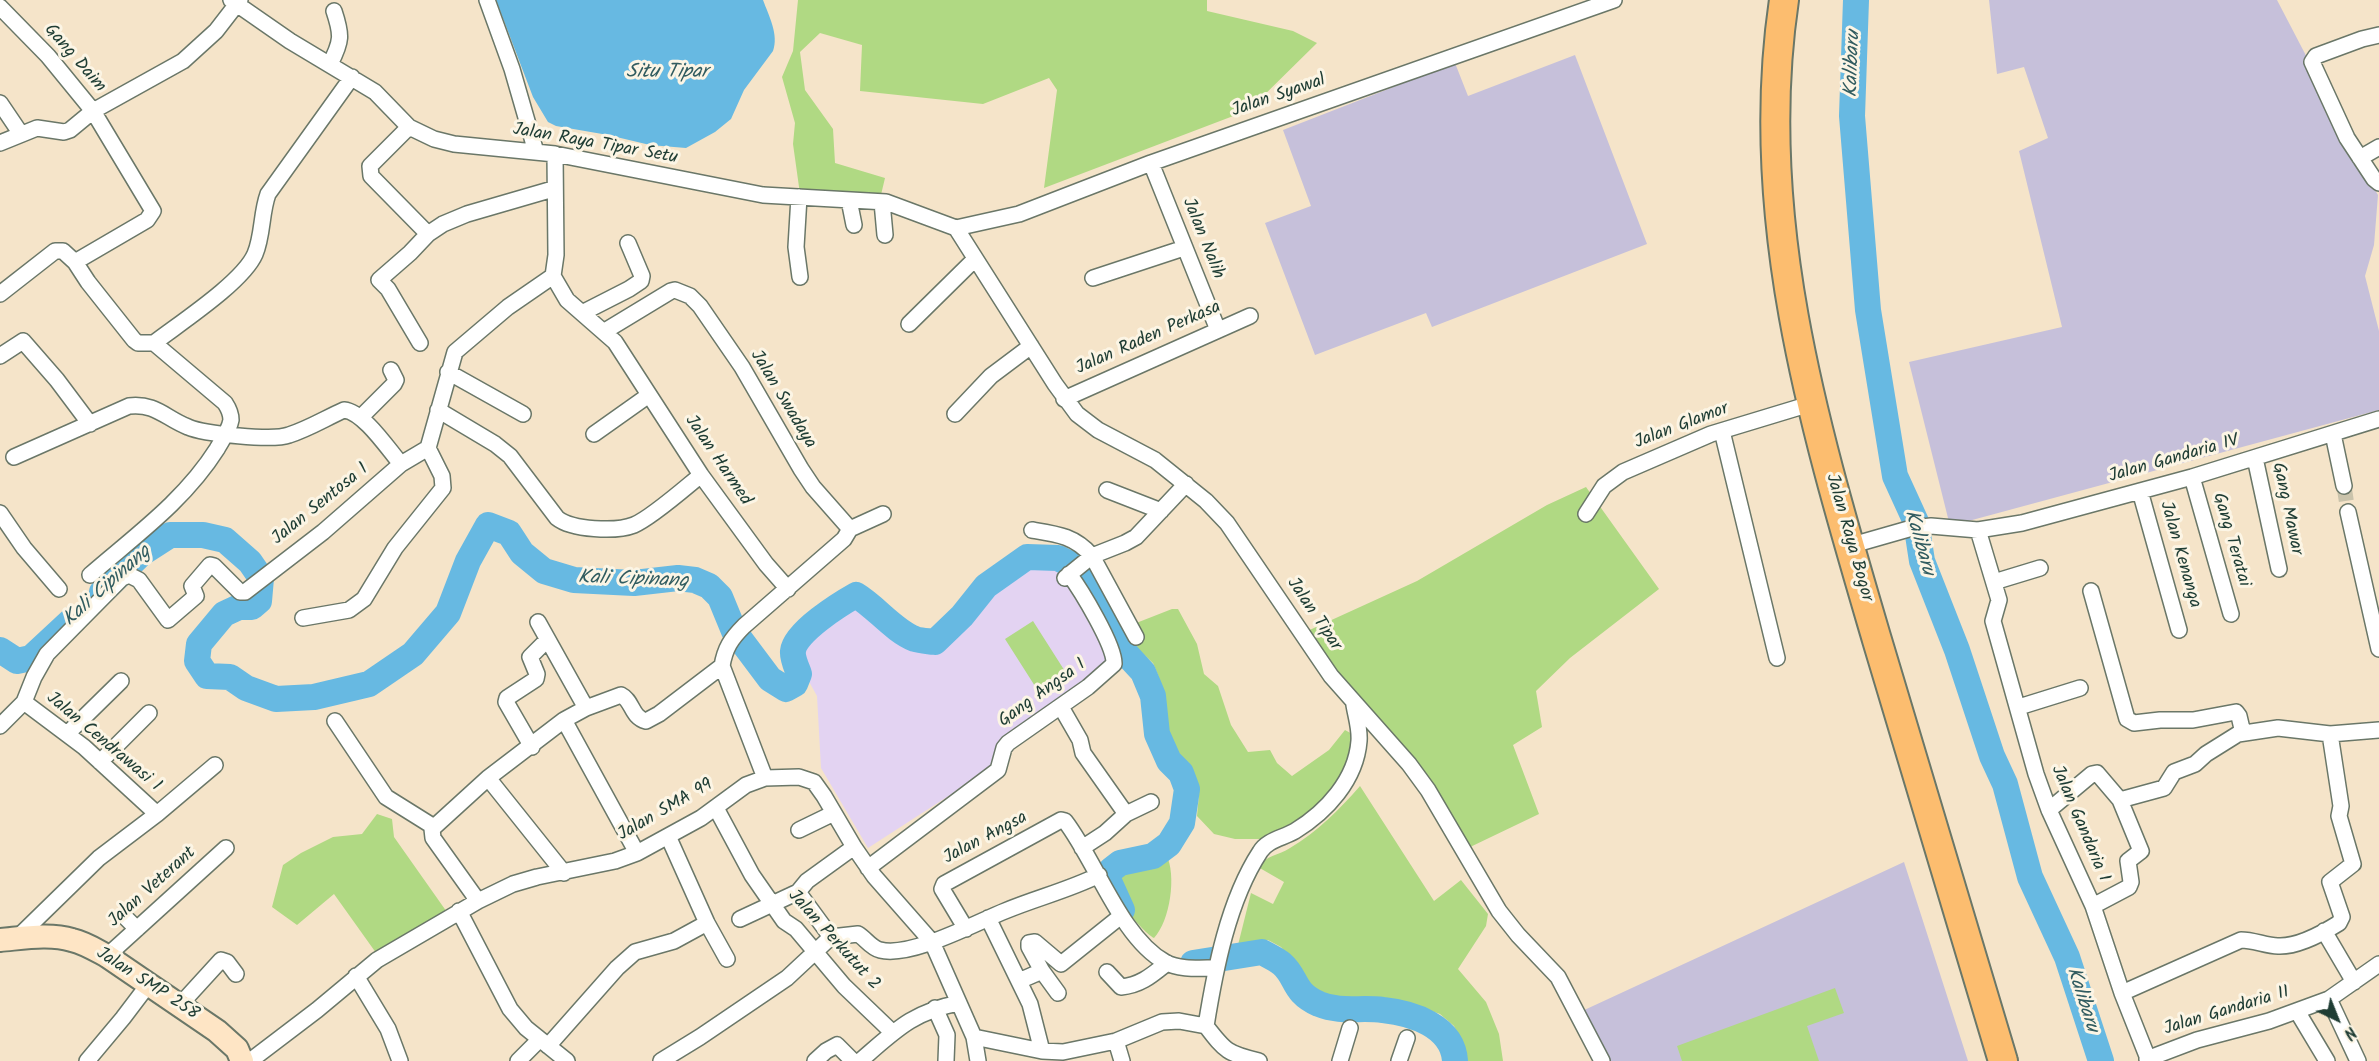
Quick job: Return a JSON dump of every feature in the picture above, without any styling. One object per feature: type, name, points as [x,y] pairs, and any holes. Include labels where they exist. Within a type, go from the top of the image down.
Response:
[{"type":"highway","name":"Jalan Raya Bogor","points":[[1770,0],[1762,92],[1763,190],[1779,321],[1884,716],[1987,1061]]},
{"type":"highway","name":"Jalan Raya Bogor","points":[[1784,0],[1775,109],[1776,182],[1802,406],[1849,546],[2003,1061]]},
{"type":"street","points":[[487,0],[512,69],[536,152]]},
{"type":"street","name":"Jalan Syawal","points":[[956,228],[1019,214],[1151,163],[1614,0]]},
{"type":"street","points":[[0,143],[44,128],[64,132],[70,130],[93,111],[183,61],[216,31],[236,1]]},
{"type":"street","name":"Jalan Raya Tipar Setu","points":[[236,1],[290,41],[352,77],[384,100],[409,127],[434,139],[454,144],[555,154],[745,193],[882,202],[956,228]]},
{"type":"street","name":"Gang Daim","points":[[0,7],[48,56],[93,111],[153,211],[147,220],[75,261]]},
{"type":"street","points":[[330,64],[340,42],[340,29],[334,11]]},
{"type":"street","points":[[2379,35],[2316,56],[2313,63],[2347,138],[2379,183]]},
{"type":"street","points":[[0,294],[56,251],[63,251],[75,261],[88,282],[134,340],[138,343],[154,343],[219,292],[250,263],[256,252],[268,194],[352,77]]},
{"type":"street","points":[[0,103],[21,134]]},
{"type":"street","points":[[409,127],[370,166],[369,170],[371,176],[428,234]]},
{"type":"street","points":[[2360,158],[2379,147]]},
{"type":"street","points":[[303,618],[349,610],[364,599],[395,548],[443,488],[442,476],[428,448],[448,372],[459,346],[508,307],[553,276],[556,255],[555,154]]},
{"type":"street","name":"Jalan Nalih","points":[[1151,163],[1218,330]]},
{"type":"street","points":[[420,343],[388,290],[379,280],[428,234],[443,224],[466,214],[554,189]]},
{"type":"street","points":[[799,197],[796,247],[800,277]]},
{"type":"street","points":[[849,200],[854,225]]},
{"type":"street","points":[[882,202],[885,235]]},
{"type":"street","name":"Jalan Tipar","points":[[956,228],[1064,399],[1077,414],[1098,430],[1155,460],[1186,484],[1227,523],[1331,676],[1428,790],[1499,911],[1518,935],[1558,977],[1602,1061]]},
{"type":"street","points":[[582,313],[641,281],[642,276],[628,243]]},
{"type":"street","points":[[1093,278],[1184,248]]},
{"type":"street","points":[[909,324],[975,259]]},
{"type":"street","name":"Jalan Harmed","points":[[553,276],[567,300],[615,342],[701,475],[766,564],[788,589]]},
{"type":"street","name":"Jalan Swadaya","points":[[605,331],[671,291],[683,293],[696,301],[742,367],[813,487],[850,529]]},
{"type":"street","name":"Jalan Raden Perkasa","points":[[1064,399],[1250,316]]},
{"type":"street","points":[[0,356],[23,341],[57,380],[90,424]]},
{"type":"street","points":[[90,575],[186,491],[206,466],[226,434],[231,421],[230,412],[225,403],[154,343]]},
{"type":"street","points":[[956,414],[991,376],[1031,346]]},
{"type":"street","points":[[361,417],[394,384],[395,377],[391,370]]},
{"type":"street","points":[[448,372],[523,414]]},
{"type":"street","points":[[594,434],[649,395]]},
{"type":"street","points":[[14,457],[129,405],[138,405],[157,409],[173,420],[199,432],[282,437],[344,410],[350,411],[361,417],[401,464]]},
{"type":"street","name":"Jalan Glamor","points":[[1586,514],[1598,493],[1616,476],[1683,445],[1802,406]]},
{"type":"street","points":[[438,410],[503,450],[557,518],[565,523],[597,529],[633,525],[701,475]]},
{"type":"street","name":"Jalan Gandaria IV","points":[[1849,546],[1912,528],[1930,526],[1978,530],[2022,523],[2192,477],[2379,418]]},
{"type":"street","points":[[1722,431],[1777,658]]},
{"type":"street","points":[[2333,434],[2344,486]]},
{"type":"street","name":"Jalan Sentosa 1","points":[[24,702],[47,654],[125,576],[133,576],[140,580],[168,620],[196,597],[192,586],[210,565],[214,566],[240,592],[245,592],[324,532],[401,464],[428,448]]},
{"type":"street","name":"Gang Mawar","points":[[2255,458],[2279,569]]},
{"type":"street","name":"Gang Teratai","points":[[2192,477],[2231,614]]},
{"type":"street","points":[[1091,557],[1136,537],[1186,484]]},
{"type":"street","points":[[1107,489],[1161,512]]},
{"type":"street","name":"Jalan Kenanga","points":[[2140,491],[2180,630]]},
{"type":"street","points":[[2348,512],[2379,649]]},
{"type":"street","points":[[0,513],[24,548],[59,589]]},
{"type":"street","points":[[765,778],[722,666],[726,647],[744,626],[844,539],[850,529],[883,514]]},
{"type":"street","points":[[1032,530],[1068,537],[1079,543],[1091,557],[1136,637]]},
{"type":"street","name":"Jalan Gandaria I","points":[[1978,530],[1999,600],[1993,621],[2036,774],[2049,810],[2093,906],[2122,993],[2148,1060]]},
{"type":"street","name":"Gang Angsa I","points":[[868,868],[998,770],[1008,743],[1061,707],[1114,664],[1113,652],[1070,573],[1091,557]]},
{"type":"street","points":[[1994,582],[2040,568]]},
{"type":"street","points":[[2091,591],[2127,719],[2134,723],[2193,720],[2236,712],[2243,733]]},
{"type":"street","points":[[538,622],[586,708]]},
{"type":"street","points":[[532,747],[506,702],[507,698],[537,677],[530,657],[547,640]]},
{"type":"street","points":[[478,901],[433,838],[434,827],[488,778],[532,747],[564,720],[586,708],[621,695],[628,700],[635,715],[646,721],[659,714],[722,666]]},
{"type":"street","points":[[67,734],[122,681]]},
{"type":"street","points":[[2019,707],[2080,688]]},
{"type":"street","points":[[0,726],[24,702]]},
{"type":"street","name":"Jalan Cendrawasi 1","points":[[24,702],[67,734],[157,814]]},
{"type":"street","points":[[1206,1026],[1217,963],[1247,875],[1261,850],[1317,816],[1344,786],[1356,757],[1359,740],[1353,702]]},
{"type":"street","points":[[1061,707],[1080,740],[1083,753],[1126,814]]},
{"type":"street","points":[[100,762],[149,713]]},
{"type":"street","points":[[564,720],[638,853]]},
{"type":"street","points":[[335,721],[386,797],[434,827]]},
{"type":"street","points":[[2120,800],[2164,788],[2174,772],[2195,764],[2230,738],[2243,733],[2278,728],[2330,734],[2379,730]]},
{"type":"street","points":[[2122,993],[2241,940],[2291,945],[2339,923],[2342,917],[2330,882],[2353,864],[2339,816],[2341,806],[2330,734]]},
{"type":"street","name":"Jalan Cendrawasi 1","points":[[8,939],[99,858],[157,814],[215,765]]},
{"type":"street","points":[[2049,810],[2092,774],[2097,773],[2120,800],[2142,850],[2139,855],[2128,861],[2131,882],[2129,887],[2093,906]]},
{"type":"street","name":"Jalan SMA 99","points":[[250,1061],[377,960],[459,911],[513,884],[615,861],[638,853],[716,808],[746,785],[765,778],[799,777],[814,782],[868,868],[932,942],[974,1037]]},
{"type":"street","points":[[488,778],[564,873]]},
{"type":"street","points":[[1082,848],[1105,833],[1126,814],[1151,802]]},
{"type":"street","name":"Jalan Perkutut 2","points":[[716,808],[752,875],[784,921],[796,928],[844,986],[892,1032]]},
{"type":"street","points":[[800,830],[834,813]]},
{"type":"street","name":"Jalan Angsa","points":[[966,929],[942,889],[944,884],[1061,820],[1066,822],[1121,916],[1141,942],[1167,963],[1196,968],[1217,963]]},
{"type":"street","points":[[668,836],[707,923],[727,959]]},
{"type":"street","points":[[740,919],[773,906],[798,892],[807,881],[854,847]]},
{"type":"street","name":"Jalan Veterant","points":[[107,956],[225,848]]},
{"type":"street","points":[[661,1061],[787,978],[831,937],[858,934],[880,951],[899,950],[932,942],[1099,875]]},
{"type":"street","points":[[798,892],[831,937]]},
{"type":"street","points":[[459,911],[510,1009],[544,1043],[567,1061]]},
{"type":"street","points":[[1058,993],[1042,970],[1029,943],[1035,942],[1058,963],[1062,963],[1121,916]]},
{"type":"street","points":[[125,917],[137,929]]},
{"type":"street","points":[[988,918],[1019,981],[1037,1026],[1042,1052]]},
{"type":"street","points":[[518,1061],[544,1043],[635,952],[674,941],[707,923]]},
{"type":"street","points":[[2324,931],[2354,982]]},
{"type":"street","name":"Jalan SMP 258","points":[[8,939],[57,937],[72,939],[107,956],[217,1031],[237,1049],[242,1061]]},
{"type":"street","points":[[179,1006],[221,960],[227,962],[236,974]]},
{"type":"street","points":[[1107,972],[1121,987],[1129,986],[1150,977],[1167,963]]},
{"type":"street","name":"Jalan Gandaria II","points":[[2148,1060],[2197,1040],[2223,1035],[2329,999],[2379,964]]},
{"type":"street","points":[[1019,981],[1042,970]]},
{"type":"street","points":[[356,976],[388,1029],[399,1061]]},
{"type":"street","points":[[87,1061],[147,985]]},
{"type":"street","points":[[2329,999],[2358,1061]]},
{"type":"street","points":[[860,1061],[892,1032],[911,1019],[934,1008],[959,1003]]},
{"type":"street","points":[[934,1008],[947,1035],[946,1061]]},
{"type":"street","points":[[2297,1011],[2327,1061]]},
{"type":"street","points":[[978,1061],[974,1037],[1063,1057],[1116,1041],[1162,1022],[1179,1021],[1206,1026],[1226,1050],[1235,1056],[1259,1061]]},
{"type":"street","points":[[1340,1061],[1350,1028]]},
{"type":"street","points":[[1399,1061],[1407,1038]]},
{"type":"street","points":[[1116,1041],[1122,1061]]},
{"type":"street","points":[[815,1061],[837,1045],[853,1061]]},
{"type":"shaded area","points":[[1989,0],[2277,0],[2313,69],[2342,135],[2378,195],[2374,245],[2365,276],[2379,331],[2379,410],[1950,526],[1909,362],[2062,327],[2019,151],[2048,138],[2024,67],[1997,74]]},
{"type":"shaded area","points":[[1575,55],[1647,244],[1432,327],[1426,313],[1315,355],[1265,223],[1311,206],[1283,130],[1455,63],[1468,96]]},
{"type":"shaded area","points":[[1033,564],[1051,565],[1065,578],[1112,658],[992,764],[950,795],[868,848],[821,768],[817,696],[798,657],[801,642],[809,631],[823,620],[850,604],[863,605],[872,610],[902,640],[926,648],[961,623],[1016,570]]},
{"type":"shaded area","points":[[1904,862],[1968,1061],[1603,1061],[1580,1012]]},
{"type":"green space","points":[[798,0],[1207,0],[1207,11],[1293,31],[1317,43],[1249,110],[1044,188],[1057,90],[1049,78],[983,104],[860,91],[862,45],[820,33],[800,52],[805,90],[833,129],[835,163],[885,178],[880,199],[800,194],[793,144],[795,123],[782,77],[793,51]]},
{"type":"green space","points":[[1586,487],[1659,589],[1570,658],[1536,691],[1542,727],[1513,745],[1539,814],[1466,849],[1303,633],[1417,581],[1547,505]]},
{"type":"green space","points":[[1172,609],[1178,609],[1197,644],[1204,674],[1218,686],[1231,725],[1248,752],[1270,750],[1277,763],[1292,776],[1329,750],[1345,730],[1354,735],[1356,746],[1341,782],[1315,813],[1264,839],[1235,839],[1214,834],[1197,816],[1199,794],[1189,763],[1173,752],[1169,745],[1168,726],[1158,675],[1153,663],[1138,649],[1126,627]]},
{"type":"green space","points":[[1033,621],[1068,676],[1040,694],[1005,639]]},
{"type":"green space","points":[[1360,786],[1434,901],[1461,880],[1488,914],[1486,926],[1458,969],[1486,1002],[1499,1034],[1503,1061],[1463,1061],[1464,1048],[1454,1026],[1440,1014],[1411,1004],[1349,1002],[1318,993],[1281,947],[1268,940],[1237,949],[1251,893],[1273,904],[1284,882],[1258,867],[1261,863],[1290,848],[1318,828]]},
{"type":"green space","points":[[377,814],[392,819],[394,837],[449,915],[379,957],[334,894],[297,925],[272,907],[283,865],[333,837],[362,834]]},
{"type":"green space","points":[[1166,854],[1171,874],[1170,898],[1164,921],[1154,938],[1141,927],[1126,908],[1120,898],[1116,880],[1123,870]]},
{"type":"green space","points":[[1835,988],[1844,1013],[1807,1026],[1819,1061],[1682,1061],[1677,1046]]},
{"type":"water","name":"Situ Tipar","points":[[496,0],[763,0],[772,26],[775,45],[744,90],[731,119],[715,132],[686,148],[650,145],[556,126],[548,122],[533,97]]},
{"type":"waterway","name":"Kalibaru","points":[[1856,0],[1852,116],[1868,310],[1895,476],[1916,522],[1922,561],[1957,650],[1992,756],[2005,784],[2030,877],[2067,957],[2101,1061]]},
{"type":"waterway","name":"Kali Cipinang","points":[[102,592],[142,553],[170,535],[203,535],[225,540],[250,562],[261,578],[259,601],[252,607],[239,607],[224,614],[199,644],[197,661],[207,676],[230,677],[246,688],[276,699],[314,697],[369,684],[413,654],[448,613],[468,561],[488,525],[509,533],[522,553],[544,571],[574,580],[634,583],[678,578],[695,580],[709,586],[720,597],[734,631],[770,679],[786,689],[795,684],[799,674],[793,651],[801,636],[819,619],[856,595],[907,635],[917,640],[935,642],[962,616],[986,586],[1027,557],[1058,558],[1078,568],[1096,589],[1119,646],[1143,672],[1153,696],[1157,734],[1169,761],[1181,773],[1187,789],[1182,823],[1169,844],[1153,856],[1120,863],[1111,870],[1108,879],[1122,910]]},
{"type":"waterway","name":"Kali Cipinang","points":[[0,650],[17,661],[31,658],[73,619]]},
{"type":"waterway","name":"Kali Cipinang","points":[[1193,963],[1262,952],[1282,964],[1304,995],[1319,1004],[1335,1008],[1375,1009],[1406,1014],[1429,1024],[1447,1039],[1453,1049],[1455,1061]]},
{"type":"tunnel","points":[[2344,486],[2348,512]]}]
